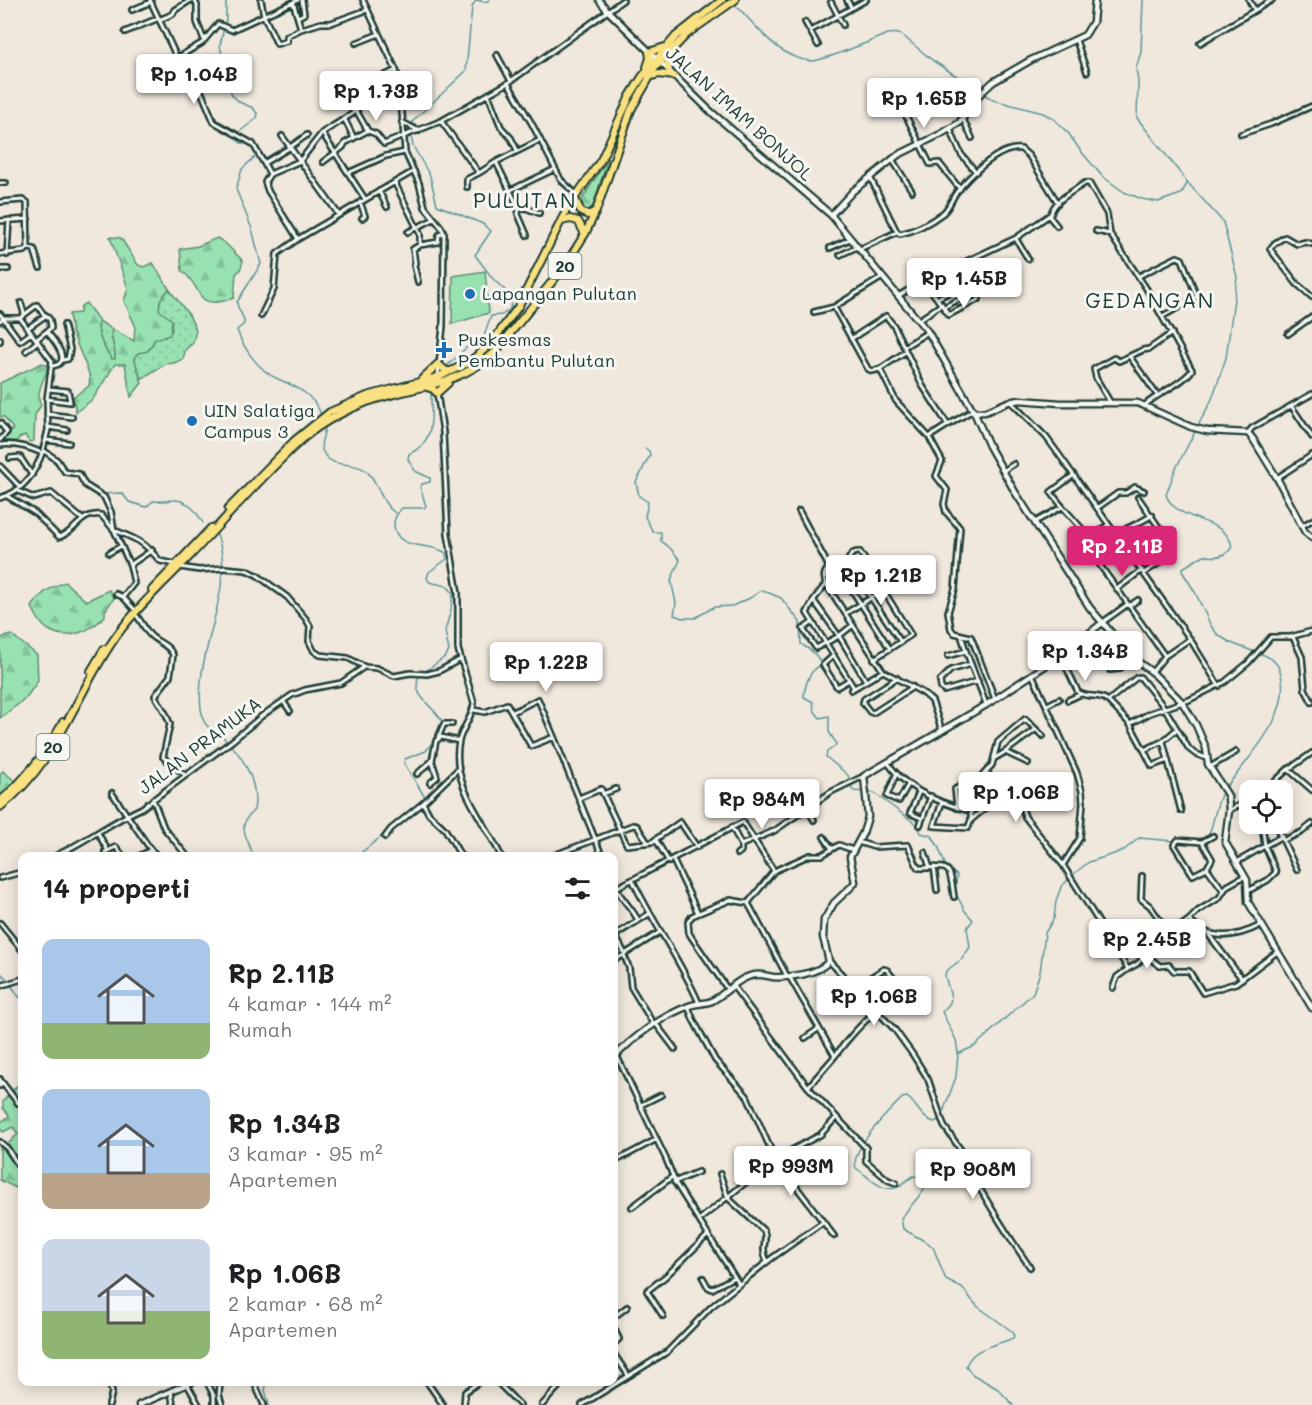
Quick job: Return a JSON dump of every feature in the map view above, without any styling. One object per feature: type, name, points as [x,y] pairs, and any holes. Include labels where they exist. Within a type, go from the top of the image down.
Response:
[{"type":"highway","name":"20","points":[[347,407],[426,386],[483,352],[518,307],[562,221],[601,160],[630,96],[669,48],[723,0]]},
{"type":"highway","name":"20","points":[[705,18],[735,0]]},
{"type":"highway","points":[[669,48],[668,63],[672,74],[646,77],[650,52],[669,48]]},
{"type":"highway","name":"20","points":[[0,807],[29,778],[63,728],[103,649],[134,612],[281,453],[331,414],[367,396],[416,383],[454,379],[484,362],[496,351],[564,267],[585,234],[596,211],[625,124],[646,77]]},
{"type":"highway","points":[[576,197],[581,212],[588,215],[596,211]]},
{"type":"highway","points":[[562,221],[579,221],[585,234]]},
{"type":"highway","points":[[416,383],[427,376],[438,364],[446,371],[453,371]]},
{"type":"highway","points":[[426,386],[437,393],[454,379]]},
{"type":"highway","name":"20","points":[[0,801],[26,774],[63,728]]},
{"type":"street","points":[[125,32],[172,14],[192,0],[197,5],[197,22],[204,40]]},
{"type":"street","points":[[261,0],[264,16],[277,43],[286,41],[287,36],[301,29],[331,23],[367,10]]},
{"type":"street","points":[[177,58],[204,40],[216,25],[232,30],[300,0],[304,14],[298,17]]},
{"type":"street","points":[[363,0],[396,70],[400,87],[402,122],[408,135],[405,152],[414,171],[425,207],[444,233],[443,326],[437,393],[443,432],[448,534],[453,575],[458,593],[457,638],[472,695],[473,710],[459,741],[458,769],[468,797],[499,852]]},
{"type":"street","name":"JALAN IMAM BONJOL","points":[[599,0],[709,110],[831,215],[928,332],[973,411],[1003,471],[1034,523],[1102,623],[1132,658],[1152,672],[1182,702],[1204,741],[1206,758],[1210,767],[1228,796],[1229,810]]},
{"type":"street","points":[[356,110],[368,131],[376,134],[384,144],[418,131],[441,121],[510,82],[623,0]]},
{"type":"street","points":[[847,0],[851,8]]},
{"type":"street","points":[[810,31],[864,0]]},
{"type":"street","points":[[831,215],[892,159],[950,129],[963,119],[988,86],[1031,60],[1085,35],[1091,27],[1095,0]]},
{"type":"street","points":[[1249,0],[1254,9]]},
{"type":"street","points":[[1200,43],[1272,0]]},
{"type":"street","points":[[132,10],[150,1],[177,58],[183,78],[195,77],[214,122],[253,144],[270,174]]},
{"type":"street","points":[[293,2],[301,29]]},
{"type":"street","points":[[831,2],[843,25]]},
{"type":"street","points":[[805,22],[818,45]]},
{"type":"street","points":[[356,43],[379,33]]},
{"type":"street","points":[[1076,40],[1087,72]]},
{"type":"street","points":[[497,55],[555,170],[576,197]]},
{"type":"street","points":[[298,239],[268,191],[265,182],[270,174],[300,161],[321,133],[345,120],[356,110],[366,84],[396,70]]},
{"type":"street","points":[[488,94],[501,127],[518,150]]},
{"type":"street","points":[[1241,134],[1312,106]]},
{"type":"street","points":[[904,112],[930,164],[939,163],[960,189]]},
{"type":"street","points":[[963,119],[972,138]]},
{"type":"street","points":[[345,120],[354,138]]},
{"type":"street","points":[[441,121],[478,173]]},
{"type":"street","points":[[402,122],[418,131]]},
{"type":"street","points":[[950,129],[961,154],[975,172]]},
{"type":"street","points":[[323,162],[345,143],[368,131]]},
{"type":"street","points":[[321,133],[365,199]]},
{"type":"street","points":[[264,163],[308,135]]},
{"type":"street","points":[[282,136],[339,215]]},
{"type":"street","points":[[467,187],[467,179],[540,140]]},
{"type":"street","points":[[840,255],[897,232],[900,234],[909,232],[940,215],[975,172],[1010,149],[1021,149],[1029,156],[1058,203]]},
{"type":"street","points":[[348,173],[386,156],[405,152]]},
{"type":"street","points":[[892,159],[912,191]]},
{"type":"street","points":[[496,162],[519,209],[518,214],[527,236]]},
{"type":"street","points":[[509,191],[555,170]]},
{"type":"street","points":[[261,316],[274,289],[277,254],[298,239],[414,171]]},
{"type":"street","points":[[870,177],[897,232]]},
{"type":"street","points":[[0,183],[6,183]]},
{"type":"street","points":[[395,183],[420,234],[420,244]]},
{"type":"street","points":[[898,296],[924,281],[1016,238],[1049,216],[1058,203],[1085,183],[1089,183],[1107,214],[1110,234],[1163,316],[1191,372],[1145,405]]},
{"type":"street","points":[[379,191],[387,207]]},
{"type":"street","points":[[0,202],[16,200],[27,202],[28,248]]},
{"type":"street","points":[[360,202],[365,216],[362,218]]},
{"type":"street","points":[[519,209],[526,208],[539,213]]},
{"type":"street","points":[[1049,216],[1057,226]]},
{"type":"street","points":[[0,221],[28,219]]},
{"type":"street","points":[[408,232],[434,219]]},
{"type":"street","points":[[8,255],[9,220]]},
{"type":"street","points":[[1096,231],[1110,234]]},
{"type":"street","points":[[418,282],[413,249],[420,244],[438,242],[439,235],[444,233]]},
{"type":"street","points":[[1312,244],[1306,242],[1297,244],[1285,237],[1270,249],[1302,289],[1312,297]]},
{"type":"street","points":[[830,248],[852,238]]},
{"type":"street","points":[[1016,238],[1028,260]]},
{"type":"street","points":[[0,254],[8,255],[25,251],[28,248],[34,249],[40,268]]},
{"type":"street","points":[[1139,276],[1177,257],[1182,259],[1197,297],[1163,316]]},
{"type":"street","points":[[0,269],[8,269]]},
{"type":"street","points":[[924,281],[930,289],[938,298],[943,306],[951,315],[978,300],[964,274],[930,289]]},
{"type":"street","points":[[814,312],[834,307],[881,278]]},
{"type":"street","points":[[938,298],[969,282]]},
{"type":"street","points":[[918,320],[975,291]]},
{"type":"street","points":[[21,303],[24,313]]},
{"type":"street","points":[[2,320],[20,318],[38,305],[50,319],[52,326],[27,351]]},
{"type":"street","points":[[834,307],[868,369],[872,371],[880,369],[928,332]]},
{"type":"street","points":[[0,314],[2,320],[20,340],[31,333]]},
{"type":"street","points":[[28,328],[46,315]]},
{"type":"street","points":[[851,339],[886,316],[894,326],[922,385],[948,425]]},
{"type":"street","points":[[1288,334],[1312,317]]},
{"type":"street","points":[[0,498],[20,487],[38,468],[48,427],[47,399],[53,366],[52,359],[20,318]]},
{"type":"street","points":[[53,366],[68,359],[70,349],[64,325]]},
{"type":"street","points":[[47,332],[59,348],[63,360]]},
{"type":"street","points":[[1110,403],[1096,378],[1094,369],[1114,358],[1119,361],[1149,349],[1172,333]]},
{"type":"street","points":[[1130,356],[1157,395]]},
{"type":"street","points":[[880,369],[896,401],[929,437],[942,461],[936,476],[947,490],[944,504],[946,512],[960,528],[956,589],[948,612],[950,624],[954,633],[971,637],[994,699]]},
{"type":"street","points":[[47,399],[70,403],[68,391],[49,389]]},
{"type":"street","points":[[1248,433],[1252,428],[1312,394]]},
{"type":"street","points":[[1010,401],[1046,437],[1074,475],[1190,639],[1219,686]]},
{"type":"street","points":[[929,437],[973,411],[985,412],[1010,401],[1128,402],[1145,405],[1191,427],[1207,431],[1248,433],[1277,477],[1302,526],[1312,538]]},
{"type":"street","points":[[1292,407],[1312,437]]},
{"type":"street","points":[[47,414],[72,417]]},
{"type":"street","points":[[0,423],[7,432],[0,440]]},
{"type":"street","points":[[48,427],[67,430]]},
{"type":"street","points":[[46,440],[69,443]]},
{"type":"street","points":[[0,446],[16,445],[43,452],[57,460],[66,472],[79,474],[85,485],[101,494],[111,512],[114,530],[130,565],[134,583],[123,597]]},
{"type":"street","points":[[1277,477],[1312,455]]},
{"type":"street","points":[[10,458],[20,457],[32,476]]},
{"type":"street","points":[[1003,471],[1014,464]]},
{"type":"street","points":[[0,465],[20,487]]},
{"type":"street","points":[[1074,475],[1051,490],[1062,507],[1078,521],[1090,538],[1100,553],[1097,561],[1165,656]]},
{"type":"street","points":[[1097,508],[1118,493],[1126,493],[1135,487],[1144,491]]},
{"type":"street","points":[[16,490],[33,497],[51,493],[81,518]]},
{"type":"street","points":[[7,496],[35,513],[59,537],[70,532],[81,518],[101,515],[114,530],[137,539],[152,550],[160,561],[199,570],[225,568],[252,572],[287,597],[308,622],[309,641],[317,654],[348,658],[365,667],[377,668],[394,675],[427,674],[439,671],[461,659]]},
{"type":"street","points":[[1133,559],[1165,536],[1138,497]]},
{"type":"street","points":[[1034,523],[1062,507]]},
{"type":"street","points":[[799,511],[829,567]]},
{"type":"street","points":[[1116,535],[1129,526],[1141,524],[1152,515]]},
{"type":"street","points":[[1302,526],[1312,520]]},
{"type":"street","points":[[1090,538],[1109,524]]},
{"type":"street","points":[[109,553],[121,546]]},
{"type":"street","points":[[130,565],[152,550]]},
{"type":"street","points":[[839,570],[851,555],[860,552],[911,635],[874,659]]},
{"type":"street","points":[[847,562],[901,642]]},
{"type":"street","points":[[1118,590],[1143,571],[1161,562]]},
{"type":"street","points":[[890,649],[839,570],[835,565],[829,567],[824,572],[826,584],[874,659],[883,670],[932,701],[942,731]]},
{"type":"street","points":[[826,584],[807,612],[849,680],[852,689],[883,670]]},
{"type":"street","points":[[846,613],[884,590]]},
{"type":"street","points":[[1151,593],[1156,590]]},
{"type":"street","points":[[116,594],[123,597],[149,634],[167,645],[173,655],[170,676],[155,696],[170,724],[163,758],[185,775]]},
{"type":"street","points":[[741,845],[774,831],[850,783],[986,705],[1061,656],[1102,623],[1138,600]]},
{"type":"street","points":[[814,601],[839,636],[866,681]]},
{"type":"street","points":[[813,622],[803,629],[814,646],[818,648],[853,625]]},
{"type":"street","points":[[1130,724],[1164,707],[1219,686],[1240,672],[1271,637],[1293,637],[1312,631]]},
{"type":"street","points":[[1293,637],[1302,657],[1305,689],[1312,702]]},
{"type":"street","points":[[962,638],[986,705]]},
{"type":"street","points":[[1152,672],[1165,656],[1190,639]]},
{"type":"street","points":[[948,656],[966,651]]},
{"type":"street","points":[[834,655],[823,665],[837,687],[849,680]]},
{"type":"street","points":[[1061,656],[1077,691],[1081,694]]},
{"type":"street","points":[[1110,670],[1119,669],[1132,658]]},
{"type":"street","points":[[971,664],[948,672],[940,681],[941,688],[945,691],[978,681]]},
{"type":"street","name":"JALAN PRAMUKA","points":[[62,852],[142,808],[284,701],[305,690],[341,683],[365,667]]},
{"type":"street","points":[[1032,674],[1077,773],[1082,791],[1080,838],[1063,866]]},
{"type":"street","points":[[1108,701],[1139,677],[1164,707],[1189,749],[1206,758]]},
{"type":"street","points":[[897,678],[864,699],[863,703],[870,712],[913,687]]},
{"type":"street","points":[[1068,700],[1081,694],[1101,696],[1130,724],[1152,766],[1168,760]]},
{"type":"street","points":[[513,712],[538,699],[600,852]]},
{"type":"street","points":[[1047,705],[1059,699]]},
{"type":"street","points":[[284,701],[290,711]]},
{"type":"street","points":[[473,710],[484,712],[507,704],[531,746],[554,737]]},
{"type":"street","points":[[957,808],[955,789],[961,786],[971,788],[978,783],[987,773],[994,759],[998,742],[1020,723],[1025,719],[1043,736]]},
{"type":"street","points":[[430,783],[436,777],[432,751],[444,724],[452,724]]},
{"type":"street","points":[[994,759],[1035,729]]},
{"type":"street","points":[[1144,750],[1162,741],[1177,729]]},
{"type":"street","points":[[438,738],[459,741]]},
{"type":"street","points":[[1162,741],[1181,811]]},
{"type":"street","points":[[1005,752],[1028,763]]},
{"type":"street","points":[[1210,767],[1236,752]]},
{"type":"street","points":[[1277,780],[1288,769],[1312,753]]},
{"type":"street","points":[[417,774],[432,761]]},
{"type":"street","points":[[888,763],[896,775],[919,792],[970,811]]},
{"type":"street","points":[[385,837],[458,769]]},
{"type":"street","points":[[1288,769],[1312,790]]},
{"type":"street","points":[[987,773],[1022,807],[1025,817],[1063,866],[1128,969]]},
{"type":"street","points":[[896,775],[887,796],[899,801],[908,785]]},
{"type":"street","points":[[864,776],[868,817],[850,857],[855,882],[834,903],[824,920],[823,937],[829,961],[895,1030],[924,1072],[942,1122],[970,1163],[969,1170],[978,1183],[985,1201],[1030,1267]]},
{"type":"street","points":[[978,783],[1002,805]]},
{"type":"street","points":[[942,802],[934,826],[965,829],[970,826],[971,820],[971,788]]},
{"type":"street","points":[[579,798],[600,789],[627,845],[656,840],[680,822],[697,847]]},
{"type":"street","points":[[603,794],[616,789]]},
{"type":"street","points":[[919,792],[910,813],[921,818]]},
{"type":"street","points":[[112,793],[153,852]]},
{"type":"street","points":[[920,825],[931,796]]},
{"type":"street","points":[[971,798],[984,809]]},
{"type":"street","points":[[971,820],[997,798]]},
{"type":"street","points":[[153,799],[165,828],[183,852]]},
{"type":"street","points":[[423,803],[429,814],[445,829],[459,852]]},
{"type":"street","points":[[1239,805],[1229,810],[1225,842],[1245,876],[1248,902],[1312,1008]]},
{"type":"street","points":[[808,809],[814,820]]},
{"type":"street","points":[[618,887],[743,822],[774,872]]},
{"type":"street","points":[[1237,862],[1312,824]]},
{"type":"street","points":[[562,852],[635,825],[648,843]]},
{"type":"street","points":[[732,827],[741,845],[741,851],[737,854]]},
{"type":"street","points":[[1308,828],[1312,834]]},
{"type":"street","points":[[98,833],[106,851],[116,847],[120,852]]},
{"type":"street","points":[[1248,891],[1276,874],[1265,846],[1263,834]]},
{"type":"street","points":[[1281,834],[1297,870]]},
{"type":"street","points":[[1200,842],[1212,859],[1207,867],[1193,875],[1174,846],[1176,842],[1200,842],[1213,836]]},
{"type":"street","points":[[824,837],[832,849]]},
{"type":"street","points":[[656,840],[671,861],[698,913]]},
{"type":"street","points":[[858,842],[874,847],[908,845],[916,867],[943,867],[948,870],[954,897]]},
{"type":"street","points":[[748,903],[774,872],[810,855],[820,856],[842,844],[853,850]]},
{"type":"street","points":[[147,852],[151,850]]},
{"type":"street","points":[[925,852],[938,890]]},
{"type":"street","points":[[1207,867],[1224,890]]},
{"type":"street","points":[[0,879],[18,873]]},
{"type":"street","points":[[1142,876],[1141,899],[1150,906],[1170,934]]},
{"type":"street","points":[[1113,988],[1117,976],[1189,920],[1198,910],[1221,896],[1224,890],[1245,876]]},
{"type":"street","points":[[632,880],[699,1003]]},
{"type":"street","points":[[618,892],[623,901],[629,904],[638,920]]},
{"type":"street","points":[[728,990],[690,933],[689,919],[730,900],[748,903]]},
{"type":"street","points":[[748,903],[835,1056]]},
{"type":"street","points":[[618,933],[649,914]]},
{"type":"street","points":[[1189,920],[1199,930],[1209,935],[1242,980]]},
{"type":"street","points":[[0,923],[18,945]]},
{"type":"street","points":[[1209,935],[1242,933],[1261,925]]},
{"type":"street","points":[[618,958],[660,932]]},
{"type":"street","points":[[618,941],[629,968],[631,987],[655,1025],[675,1049]]},
{"type":"street","points":[[1146,955],[1160,966],[1168,965],[1174,971],[1189,971],[1203,993],[1233,986],[1278,952]]},
{"type":"street","points":[[618,1052],[655,1025],[688,1006],[712,1001],[753,975],[788,976],[817,970],[829,961]]},
{"type":"street","points":[[808,1087],[875,1010],[902,989],[887,970],[883,969],[840,995]]},
{"type":"street","points":[[0,986],[18,980]]},
{"type":"street","points":[[733,986],[808,1087],[867,1149],[866,1161],[888,1180],[896,1183]]},
{"type":"street","points":[[688,1006],[715,1060],[747,1096],[775,1159],[834,1236]]},
{"type":"street","points":[[805,1038],[819,1029]]},
{"type":"street","points":[[618,1060],[657,1139],[674,1182],[740,1284]]},
{"type":"street","points":[[0,1080],[0,1086]]},
{"type":"street","points":[[0,1080],[18,1103]]},
{"type":"street","points":[[641,1105],[661,1095]]},
{"type":"street","points":[[779,1165],[786,1154],[820,1135],[836,1118]]},
{"type":"street","points":[[618,1160],[657,1139]]},
{"type":"street","points":[[0,1142],[18,1165]]},
{"type":"street","points":[[699,1221],[775,1159]]},
{"type":"street","points":[[674,1182],[698,1173]]},
{"type":"street","points":[[720,1174],[728,1198],[766,1234],[763,1251],[768,1262]]},
{"type":"street","points":[[632,1207],[672,1177]]},
{"type":"street","points":[[618,1382],[667,1352],[701,1315],[823,1222]]},
{"type":"street","points":[[663,1316],[647,1291],[708,1235]]},
{"type":"street","points":[[703,1278],[708,1287],[712,1289],[734,1277]]},
{"type":"street","points":[[618,1314],[627,1306]]},
{"type":"street","points":[[618,1360],[628,1375]]},
{"type":"street","points":[[109,1405],[112,1392],[110,1386]]},
{"type":"street","points":[[139,1405],[182,1386]]},
{"type":"street","points":[[190,1386],[199,1405]]},
{"type":"street","points":[[209,1386],[214,1396],[214,1405]]},
{"type":"street","points":[[220,1386],[222,1405]]},
{"type":"street","points":[[256,1386],[264,1405]]},
{"type":"street","points":[[430,1386],[443,1405]]},
{"type":"street","points":[[464,1405],[465,1392],[473,1386]]},
{"type":"street","points":[[501,1386],[520,1405]]},
{"type":"street","points":[[542,1405],[559,1386]]},
{"type":"street","points":[[582,1405],[611,1386]]},
{"type":"street","points":[[171,1391],[173,1405]]},
{"type":"street","points":[[214,1396],[219,1395]]},
{"type":"green space","points":[[608,158],[593,206],[586,211],[581,201]]},
{"type":"green space","points":[[110,237],[121,238],[138,265],[143,267],[153,263],[169,289],[160,300],[159,310],[172,320],[170,335],[155,339],[148,351],[138,353],[134,358],[142,383],[131,397],[125,364],[115,364],[93,399],[76,412],[73,397],[89,386],[90,376],[72,332],[69,314],[80,313],[81,306],[86,303],[99,321],[100,336],[112,359],[115,359],[115,355],[112,329],[134,341],[135,325],[124,301],[128,288]]},
{"type":"green space","points":[[217,238],[243,261],[236,274],[234,298],[211,302],[201,296],[182,271],[180,249],[198,246]]},
{"type":"green space","name":"Lapangan Pulutan","points":[[485,271],[489,313],[452,324],[453,276]]},
{"type":"green space","points":[[169,289],[189,315],[196,330],[193,343],[186,349],[183,359],[165,364],[141,379],[134,358],[138,353],[148,350],[155,339],[165,337],[172,331],[170,322],[159,310],[160,300]]},
{"type":"green space","points":[[99,321],[112,329],[115,360],[109,355],[101,341],[98,331]]},
{"type":"green space","points":[[42,363],[46,365],[47,371],[39,393],[41,405],[35,415],[34,441],[29,442],[25,435],[17,441],[6,441],[4,440],[13,429],[4,417],[0,417],[0,383]]},
{"type":"green space","points":[[65,582],[86,601],[109,590],[114,598],[100,621],[87,630],[72,635],[56,633],[46,628],[32,607],[46,591]]},
{"type":"green space","points":[[12,635],[37,655],[38,681],[25,699],[0,718],[0,638]]},
{"type":"green space","points":[[3,771],[15,781],[0,797],[0,774]]},
{"type":"green space","points":[[18,1085],[18,1134],[13,1127],[3,1132],[0,1128],[0,1123],[9,1116],[3,1108],[3,1101]]},
{"type":"green space","points":[[18,1134],[18,1189],[0,1180],[0,1147],[3,1149]]},
{"type":"waterway","points":[[226,0],[226,19],[220,45],[227,83],[232,95],[239,102],[253,108],[258,115],[239,132],[237,140],[251,145],[257,155],[242,169],[236,189],[252,229],[261,264],[237,302],[244,324],[237,330],[248,352],[259,365],[271,376],[292,385],[310,397],[322,417]]},
{"type":"waterway","points":[[410,131],[413,121],[466,71],[472,7],[476,0],[485,2],[490,0]]},
{"type":"waterway","points":[[1143,0],[1141,52],[1136,68],[1137,118],[1188,183],[1223,222],[1237,277],[1226,358],[1212,399],[1175,470],[1166,495],[1180,511],[1212,525],[1228,537],[1232,547],[1227,553],[1216,556],[1204,555],[1183,568],[1182,571],[1218,635],[1231,643],[1255,652]]},
{"type":"waterway","points":[[735,5],[778,48],[799,59],[811,61],[822,59],[886,35],[902,35],[932,60],[993,100],[1043,113],[1054,119],[1069,134],[1102,176],[1124,192],[1158,202],[1181,194],[1187,184]]},
{"type":"waterway","points":[[411,136],[413,146],[430,176],[437,205],[483,224],[491,231],[475,255],[493,279],[512,297],[510,309],[502,315],[491,316],[483,339],[478,345],[467,347],[447,366]]},
{"type":"waterway","points":[[423,673],[445,657],[449,651],[445,631],[453,593],[447,586],[429,582],[427,578],[429,572],[447,559],[446,553],[404,541],[398,537],[394,521],[402,508],[424,508],[426,506],[420,487],[430,482],[430,478],[415,471],[408,459],[409,454],[418,449],[428,436],[431,421],[431,393]]},
{"type":"waterway","points":[[325,424],[321,445],[327,458],[365,470],[373,479],[390,509],[395,513]]},
{"type":"waterway","points":[[0,443],[10,441],[31,447]]},
{"type":"waterway","points":[[645,448],[649,451],[650,456],[636,482],[639,496],[648,502],[645,517],[653,532],[661,532],[661,541],[680,560],[671,580],[676,603],[674,615],[695,618],[714,607],[732,606],[762,590],[781,598],[800,622],[801,644],[815,654],[821,664],[809,676],[804,697],[813,702],[814,710],[820,718],[829,716],[829,732],[836,743],[827,752],[826,757],[848,775],[854,791],[864,792]]},
{"type":"waterway","points":[[44,453],[62,470]]},
{"type":"waterway","points":[[72,474],[98,494]]},
{"type":"waterway","points":[[102,494],[122,493],[129,502],[146,507],[153,501],[178,500],[191,507],[203,523]]},
{"type":"waterway","points":[[217,535],[222,556],[222,579],[202,673],[200,696],[204,722],[237,752],[252,780],[254,810],[248,816],[244,827],[252,852]]},
{"type":"waterway","points":[[1208,837],[1222,793],[1261,742],[1280,706],[1282,693],[1280,669],[1272,659],[1259,653]]},
{"type":"waterway","points":[[419,675],[418,689],[443,723]]},
{"type":"waterway","points":[[426,799],[404,763],[405,759],[426,751],[439,733]]},
{"type":"waterway","points":[[868,792],[874,793],[916,824],[921,833],[932,836],[946,867]]},
{"type":"waterway","points":[[362,852],[388,831]]},
{"type":"waterway","points":[[942,1115],[956,1077],[958,1054],[975,1046],[1033,993],[1040,972],[1045,933],[1054,918],[1061,887],[1089,862],[1123,851],[1139,838],[1196,843]]},
{"type":"waterway","points":[[949,870],[957,875],[955,892],[965,911],[973,920],[967,928],[970,947],[962,959],[946,971],[945,976],[951,997],[950,1003],[942,1012],[956,1040],[958,1053]]},
{"type":"waterway","points":[[0,972],[18,996]]},
{"type":"waterway","points":[[940,1119],[934,1122],[930,1120],[922,1115],[907,1097],[902,1098],[864,1141],[855,1160],[856,1168],[886,1188],[898,1187],[914,1176],[922,1181],[924,1190],[901,1218],[903,1229],[933,1247],[946,1280],[962,1288],[977,1306],[1013,1332],[1013,1338],[979,1351],[973,1355],[966,1366],[972,1374],[998,1389],[1013,1405]]},
{"type":"waterway","points":[[266,1386],[269,1405]]},
{"type":"place","name":"Lapangan Pulutan","points":[[470,294]]},
{"type":"place","name":"Puskesmas Pembantu Pulutan","points":[[444,350]]},
{"type":"place","name":"UIN Salatiga Campus 3","points":[[192,421]]},
{"type":"district","name":"PULUTAN","points":[[525,201]]},
{"type":"district","name":"GEDANGAN","points":[[1150,301]]}]
